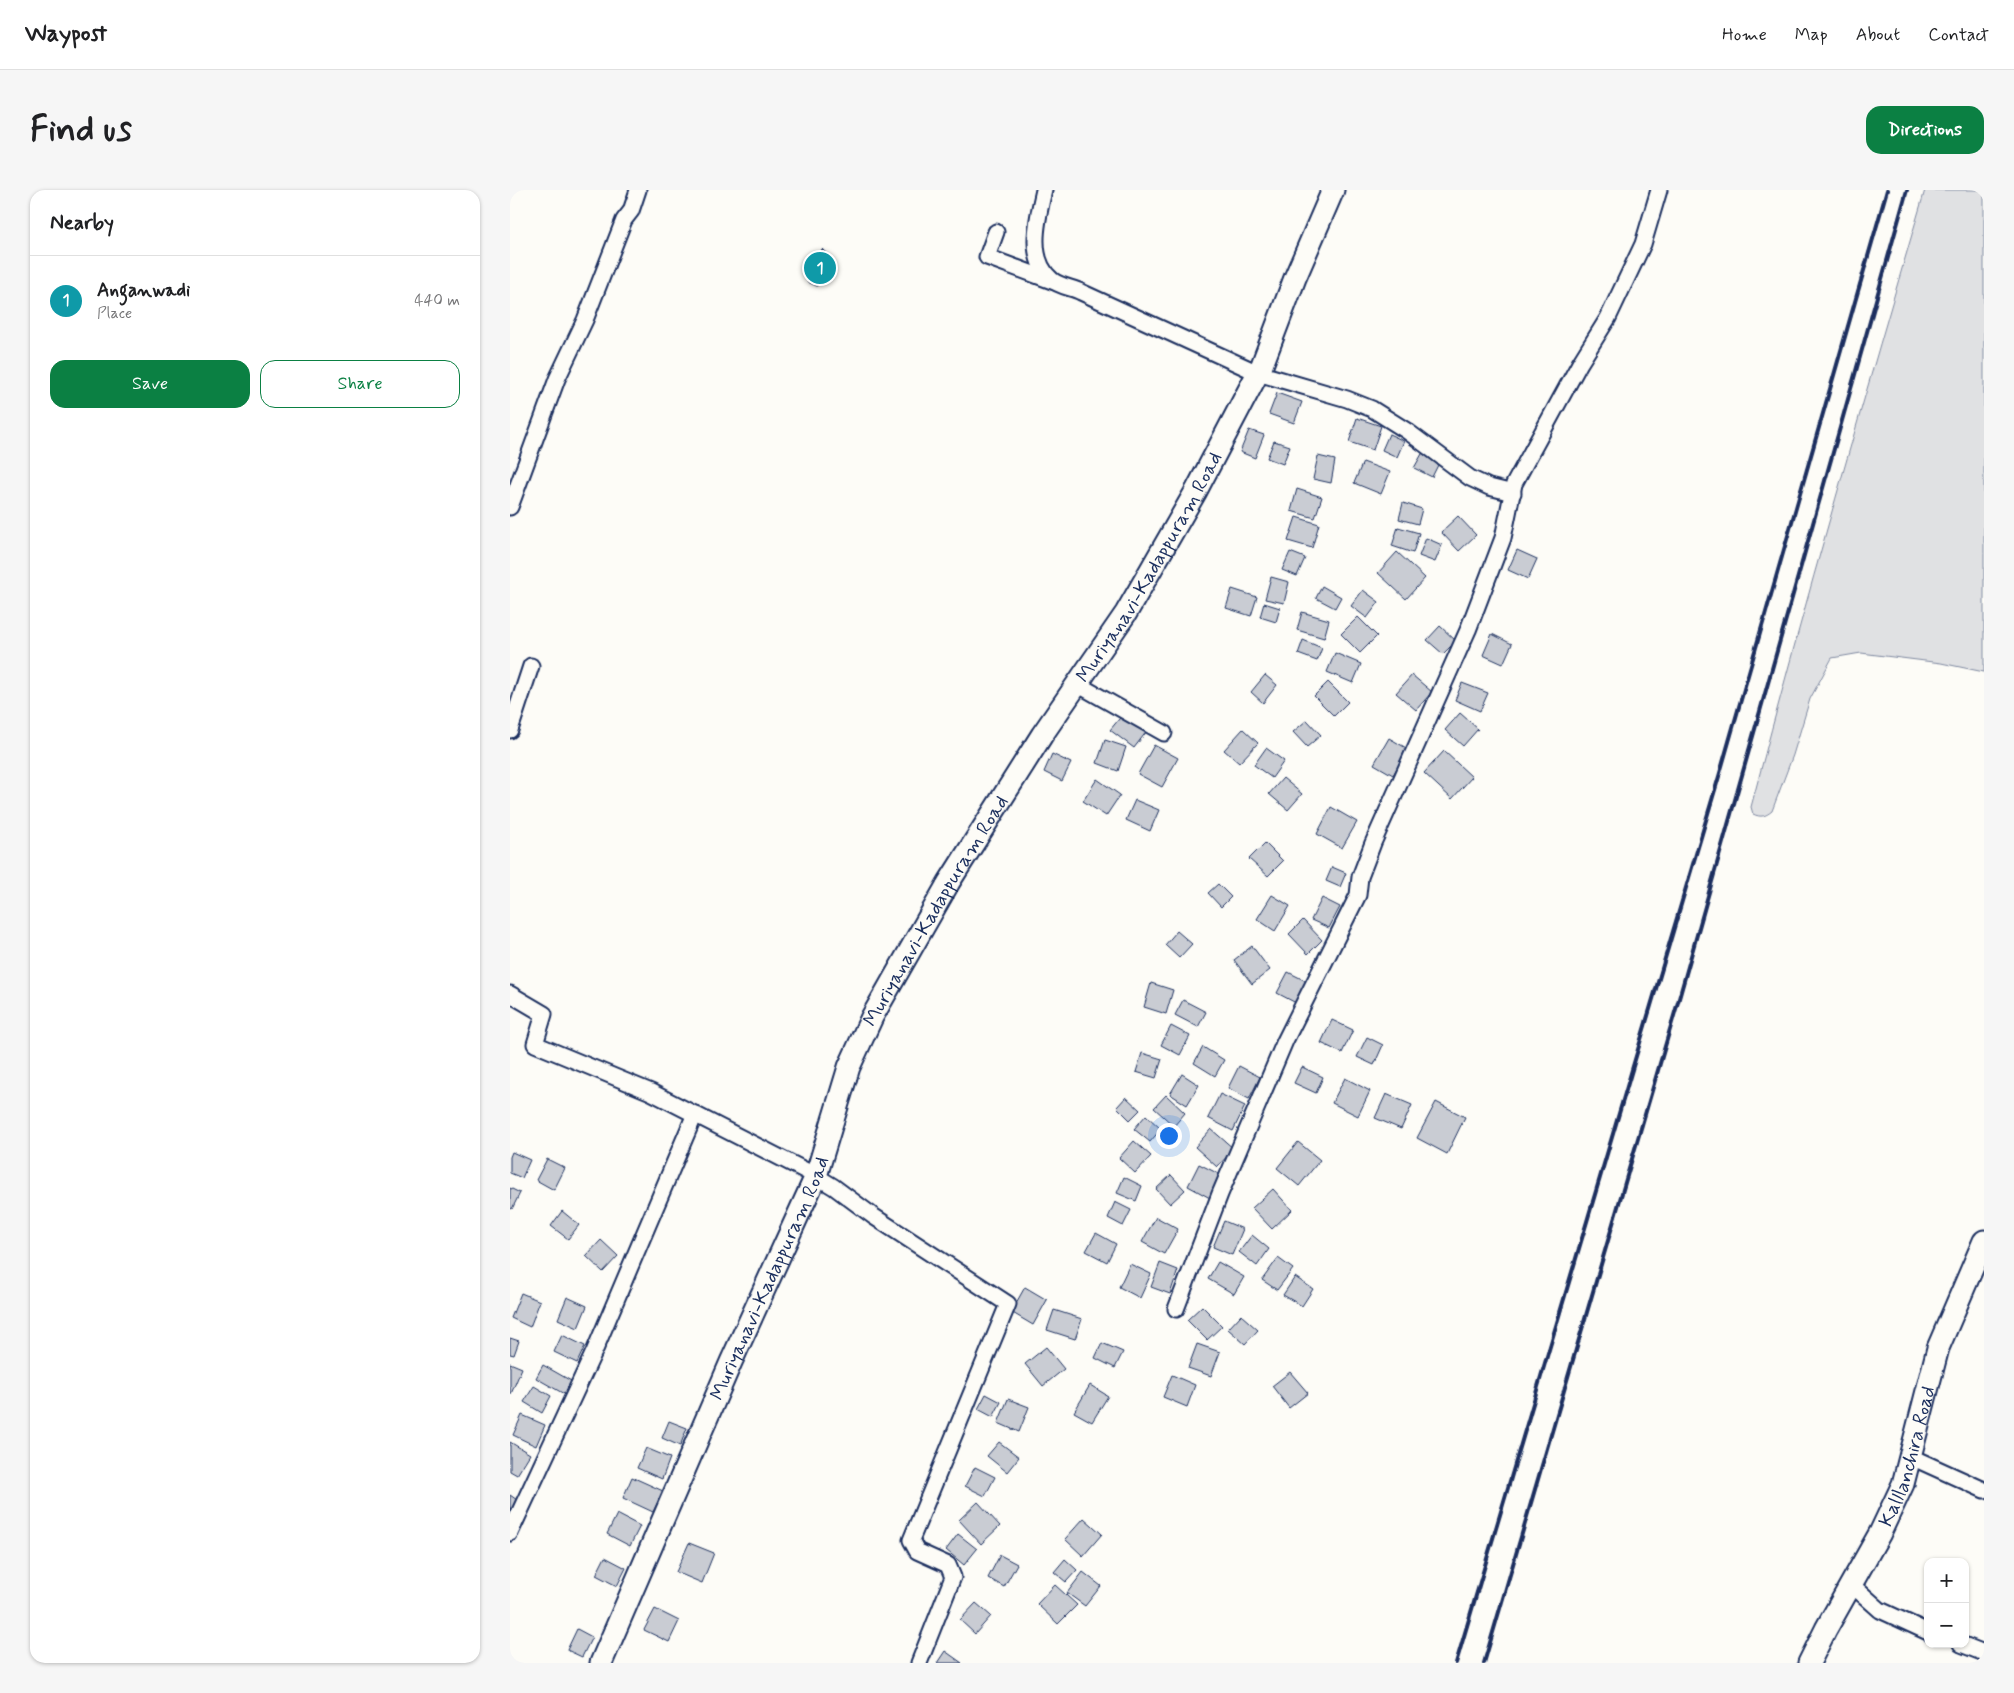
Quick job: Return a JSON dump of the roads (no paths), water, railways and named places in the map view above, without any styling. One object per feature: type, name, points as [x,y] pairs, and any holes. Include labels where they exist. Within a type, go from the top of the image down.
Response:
[{"type":"main road","name":"Muriyanavi-Kadappuram Road","points":[[600,1663],[731,1362],[816,1176],[850,1067],[872,1017],[949,882],[1037,743],[1131,605],[1196,490],[1258,373],[1333,190]]},
{"type":"main road","name":"Kalllanchira Road","points":[[1809,1663],[1826,1629],[1852,1585],[1902,1484],[1938,1348],[1984,1241]]},
{"type":"street","points":[[510,507],[557,379],[585,320],[624,220],[631,211],[638,190]]},
{"type":"street","points":[[1044,190],[1035,240],[1042,266],[1052,281]]},
{"type":"street","points":[[1176,1309],[1220,1194],[1285,1041],[1358,895],[1360,877],[1373,843],[1468,630],[1503,538],[1514,484],[1580,363],[1608,318],[1643,244],[1659,190]]},
{"type":"street","points":[[996,232],[987,257],[1082,292],[1258,373],[1347,399],[1372,409],[1406,431],[1470,478],[1489,487],[1513,493]]},
{"type":"street","points":[[510,730],[531,666]]},
{"type":"street","points":[[1077,684],[1164,733]]},
{"type":"street","points":[[510,994],[544,1014],[535,1044],[651,1092],[816,1176],[873,1216],[1008,1304],[911,1540],[917,1551],[948,1565],[953,1577],[919,1663]]},
{"type":"street","points":[[510,1533],[594,1352],[695,1114]]},
{"type":"street","points":[[1909,1456],[1984,1490]]},
{"type":"street","points":[[1852,1585],[1880,1610],[1924,1630]]},
{"type":"street","points":[[1969,1647],[1984,1653]]},
{"type":"railway","points":[[1456,1663],[1720,773],[1887,190]]},
{"type":"railway","points":[[1484,1663],[1678,1002],[1907,190]]},
{"type":"place","name":"Anganwadi","points":[[820,268]]}]
